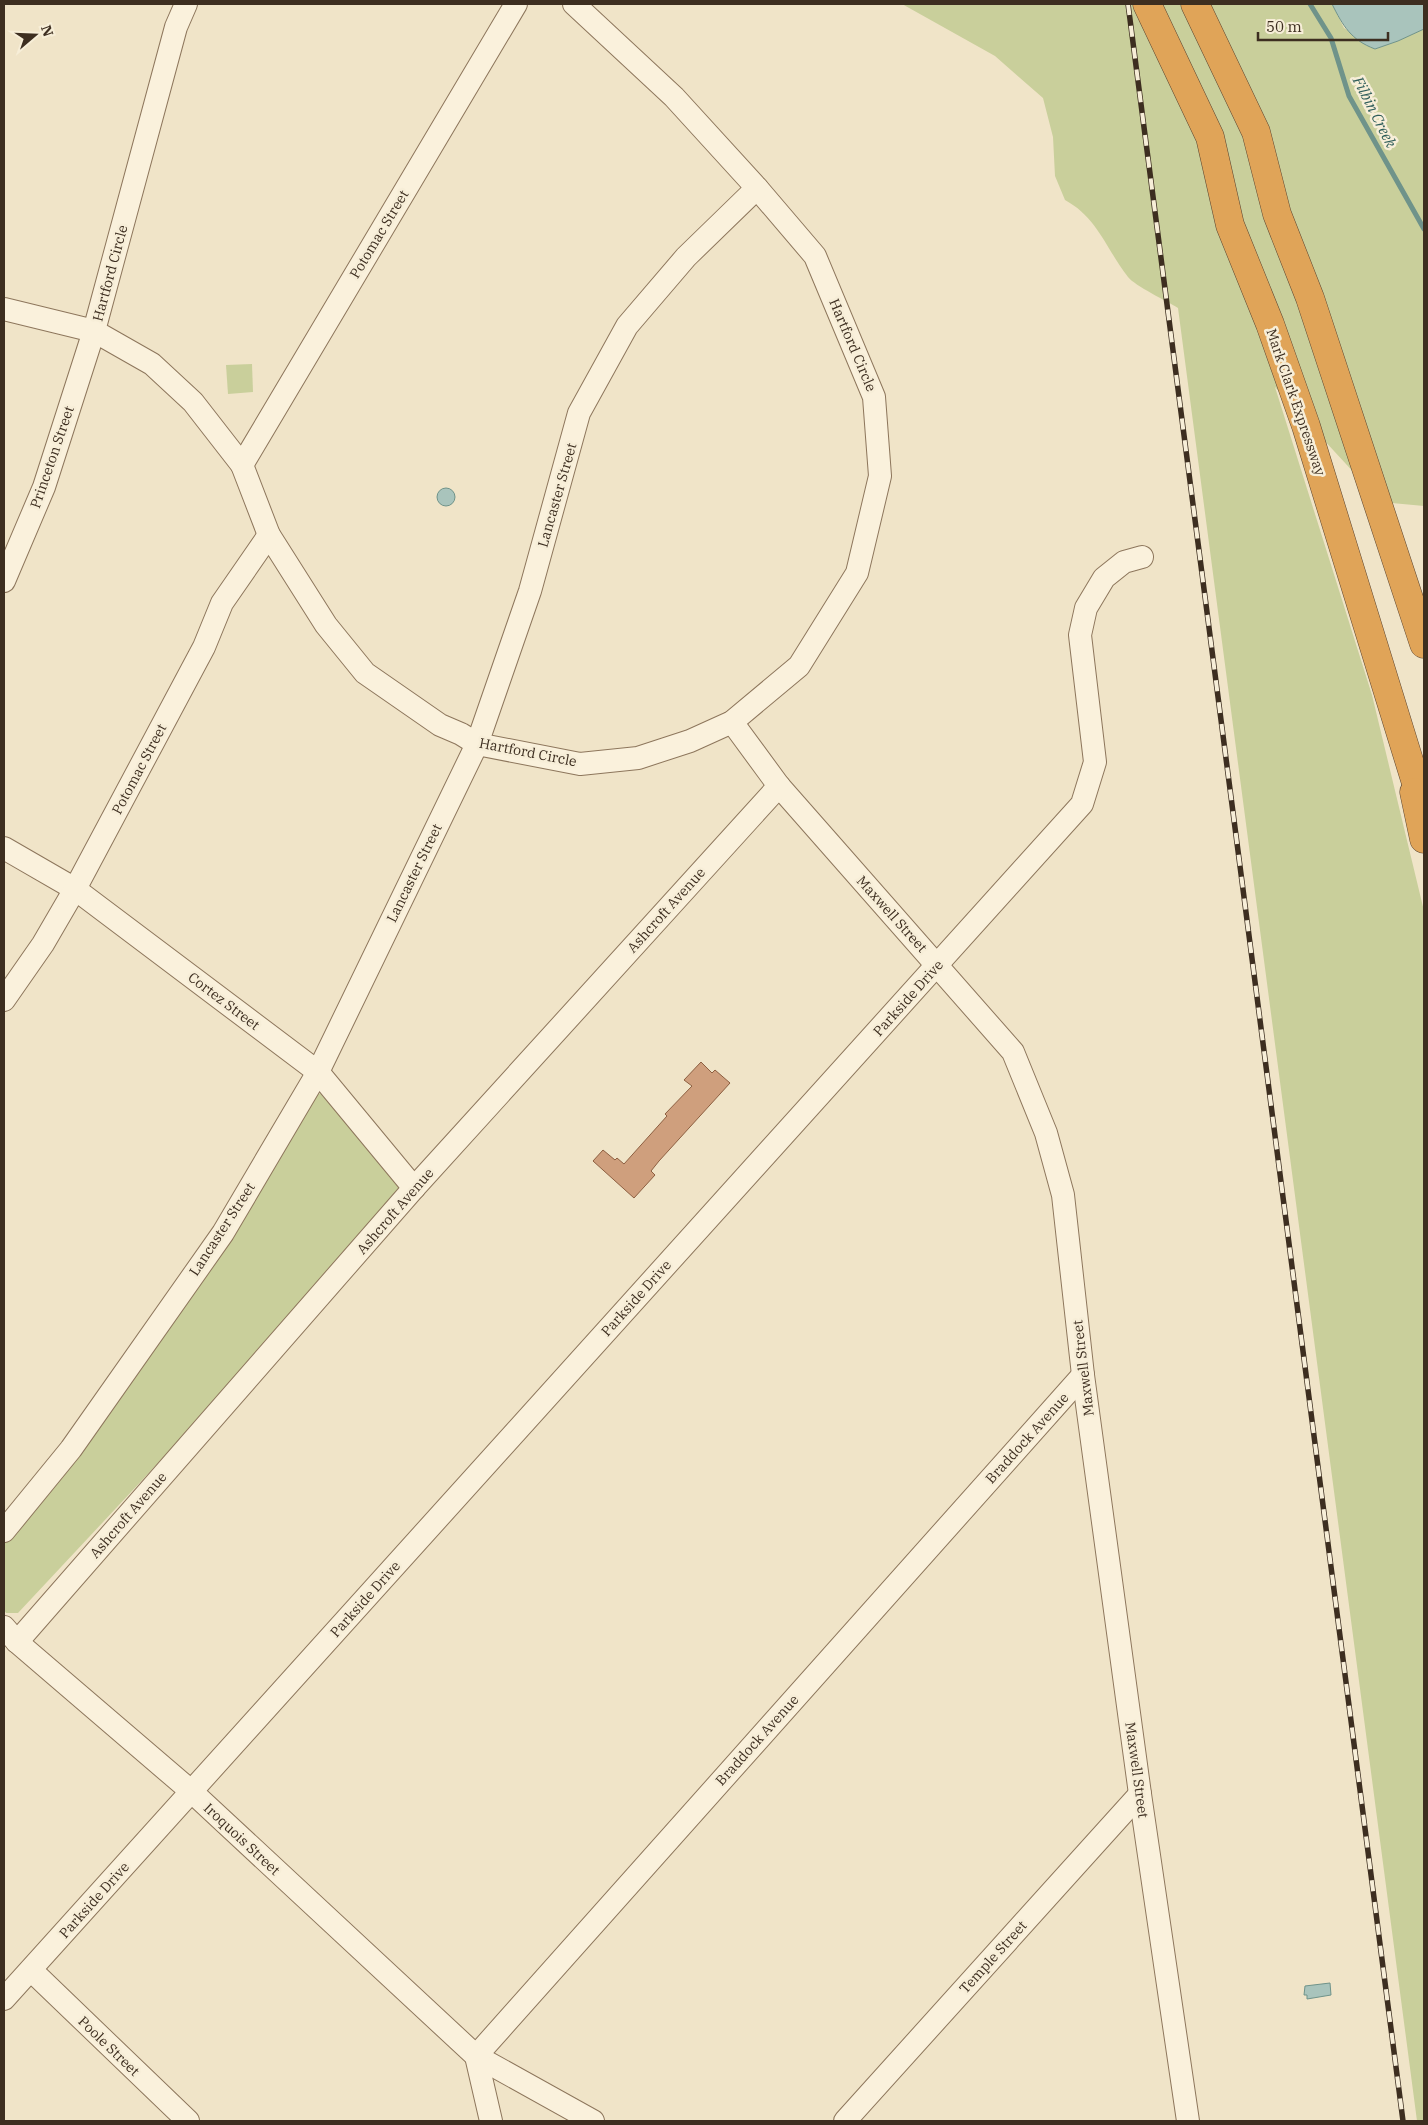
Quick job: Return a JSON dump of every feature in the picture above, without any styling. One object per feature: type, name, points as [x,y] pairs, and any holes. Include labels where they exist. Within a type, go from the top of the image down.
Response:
[{"type":"highway","name":"Mark Clark Expressway","points":[[1147,4],[1210,138],[1230,225],[1270,324],[1306,426],[1424,809]]},
{"type":"highway","points":[[1194,4],[1256,132],[1277,214],[1310,298],[1424,644]]},
{"type":"highway","points":[[1402,740],[1424,839]]},
{"type":"street","name":"Hartford Circle","points":[[186,4],[176,27],[94,331],[152,364],[193,402],[242,465],[269,535],[326,625],[365,672],[440,725],[461,734],[477,744],[580,764],[638,758],[690,741],[732,722],[799,666],[858,573],[880,476],[874,397],[853,342],[815,256],[757,188],[674,97],[574,4]]},
{"type":"street","name":"Potomac Street","points":[[242,465],[516,4]]},
{"type":"street","name":"Lancaster Street","points":[[4,1531],[71,1449],[223,1233],[318,1072],[477,744],[530,591],[580,413],[627,326],[686,257],[757,188]]},
{"type":"street","points":[[4,309],[94,331]]},
{"type":"street","name":"Princeton Street","points":[[4,581],[44,487],[94,331]]},
{"type":"street","name":"Potomac Street","points":[[4,1000],[43,944],[76,889],[204,646],[222,603],[269,535]]},
{"type":"street","name":"Parkside Drive","points":[[4,1999],[1082,804],[1094,762],[1080,635],[1086,608],[1104,578],[1124,562],[1142,557]]},
{"type":"street","name":"Maxwell Street","points":[[732,722],[779,786],[1013,1052],[1046,1133],[1063,1195],[1083,1375],[1140,1794],[1188,2121]]},
{"type":"street","name":"Ashcroft Avenue","points":[[11,1634],[779,786]]},
{"type":"street","name":"Cortez Street","points":[[4,848],[76,889],[318,1072],[414,1188]]},
{"type":"street","name":"Braddock Avenue","points":[[476,2056],[1083,1375]]},
{"type":"street","name":"Iroquois Street","points":[[11,1634],[192,1792],[476,2056],[593,2121]]},
{"type":"street","name":"Temple Street","points":[[845,2121],[1140,1794]]},
{"type":"street","name":"Poole Street","points":[[31,1970],[188,2121]]},
{"type":"street","points":[[476,2056],[491,2121]]},
{"type":"green space","points":[[902,4],[1332,4],[1344,28],[1375,49],[1424,29],[1424,506],[1381,502],[1275,387],[1372,695],[1424,911],[1424,2121],[1417,2121],[1178,308],[1132,281],[1120,266],[1094,225],[1076,207],[1065,200],[1055,176],[1053,137],[1043,98],[995,56]]},
{"type":"green space","points":[[252,364],[253,392],[228,394],[226,365]]},
{"type":"green space","points":[[317,1093],[324,1095],[401,1189],[260,1351],[116,1509],[18,1613],[6,1613],[4,1610],[4,1543],[91,1432]]},
{"type":"water","points":[[1332,4],[1424,4],[1424,29],[1375,49],[1354,37],[1340,19]]},
{"type":"water","points":[[442,488],[450,488],[455,493],[453,504],[442,506],[437,501],[437,493]]},
{"type":"water","points":[[1330,1983],[1331,1995],[1307,1999],[1307,1995],[1304,1995],[1305,1986]]},
{"type":"building","points":[[701,1062],[712,1073],[715,1070],[730,1083],[659,1161],[651,1171],[655,1175],[634,1198],[593,1161],[603,1150],[615,1160],[617,1158],[624,1164],[667,1116],[665,1114],[692,1086],[684,1080]]},
{"type":"waterway","name":"Filbin Creek","points":[[1310,4],[1331,38],[1349,96],[1424,229]]},
{"type":"railway","points":[[1128,4],[1403,2121]]}]
